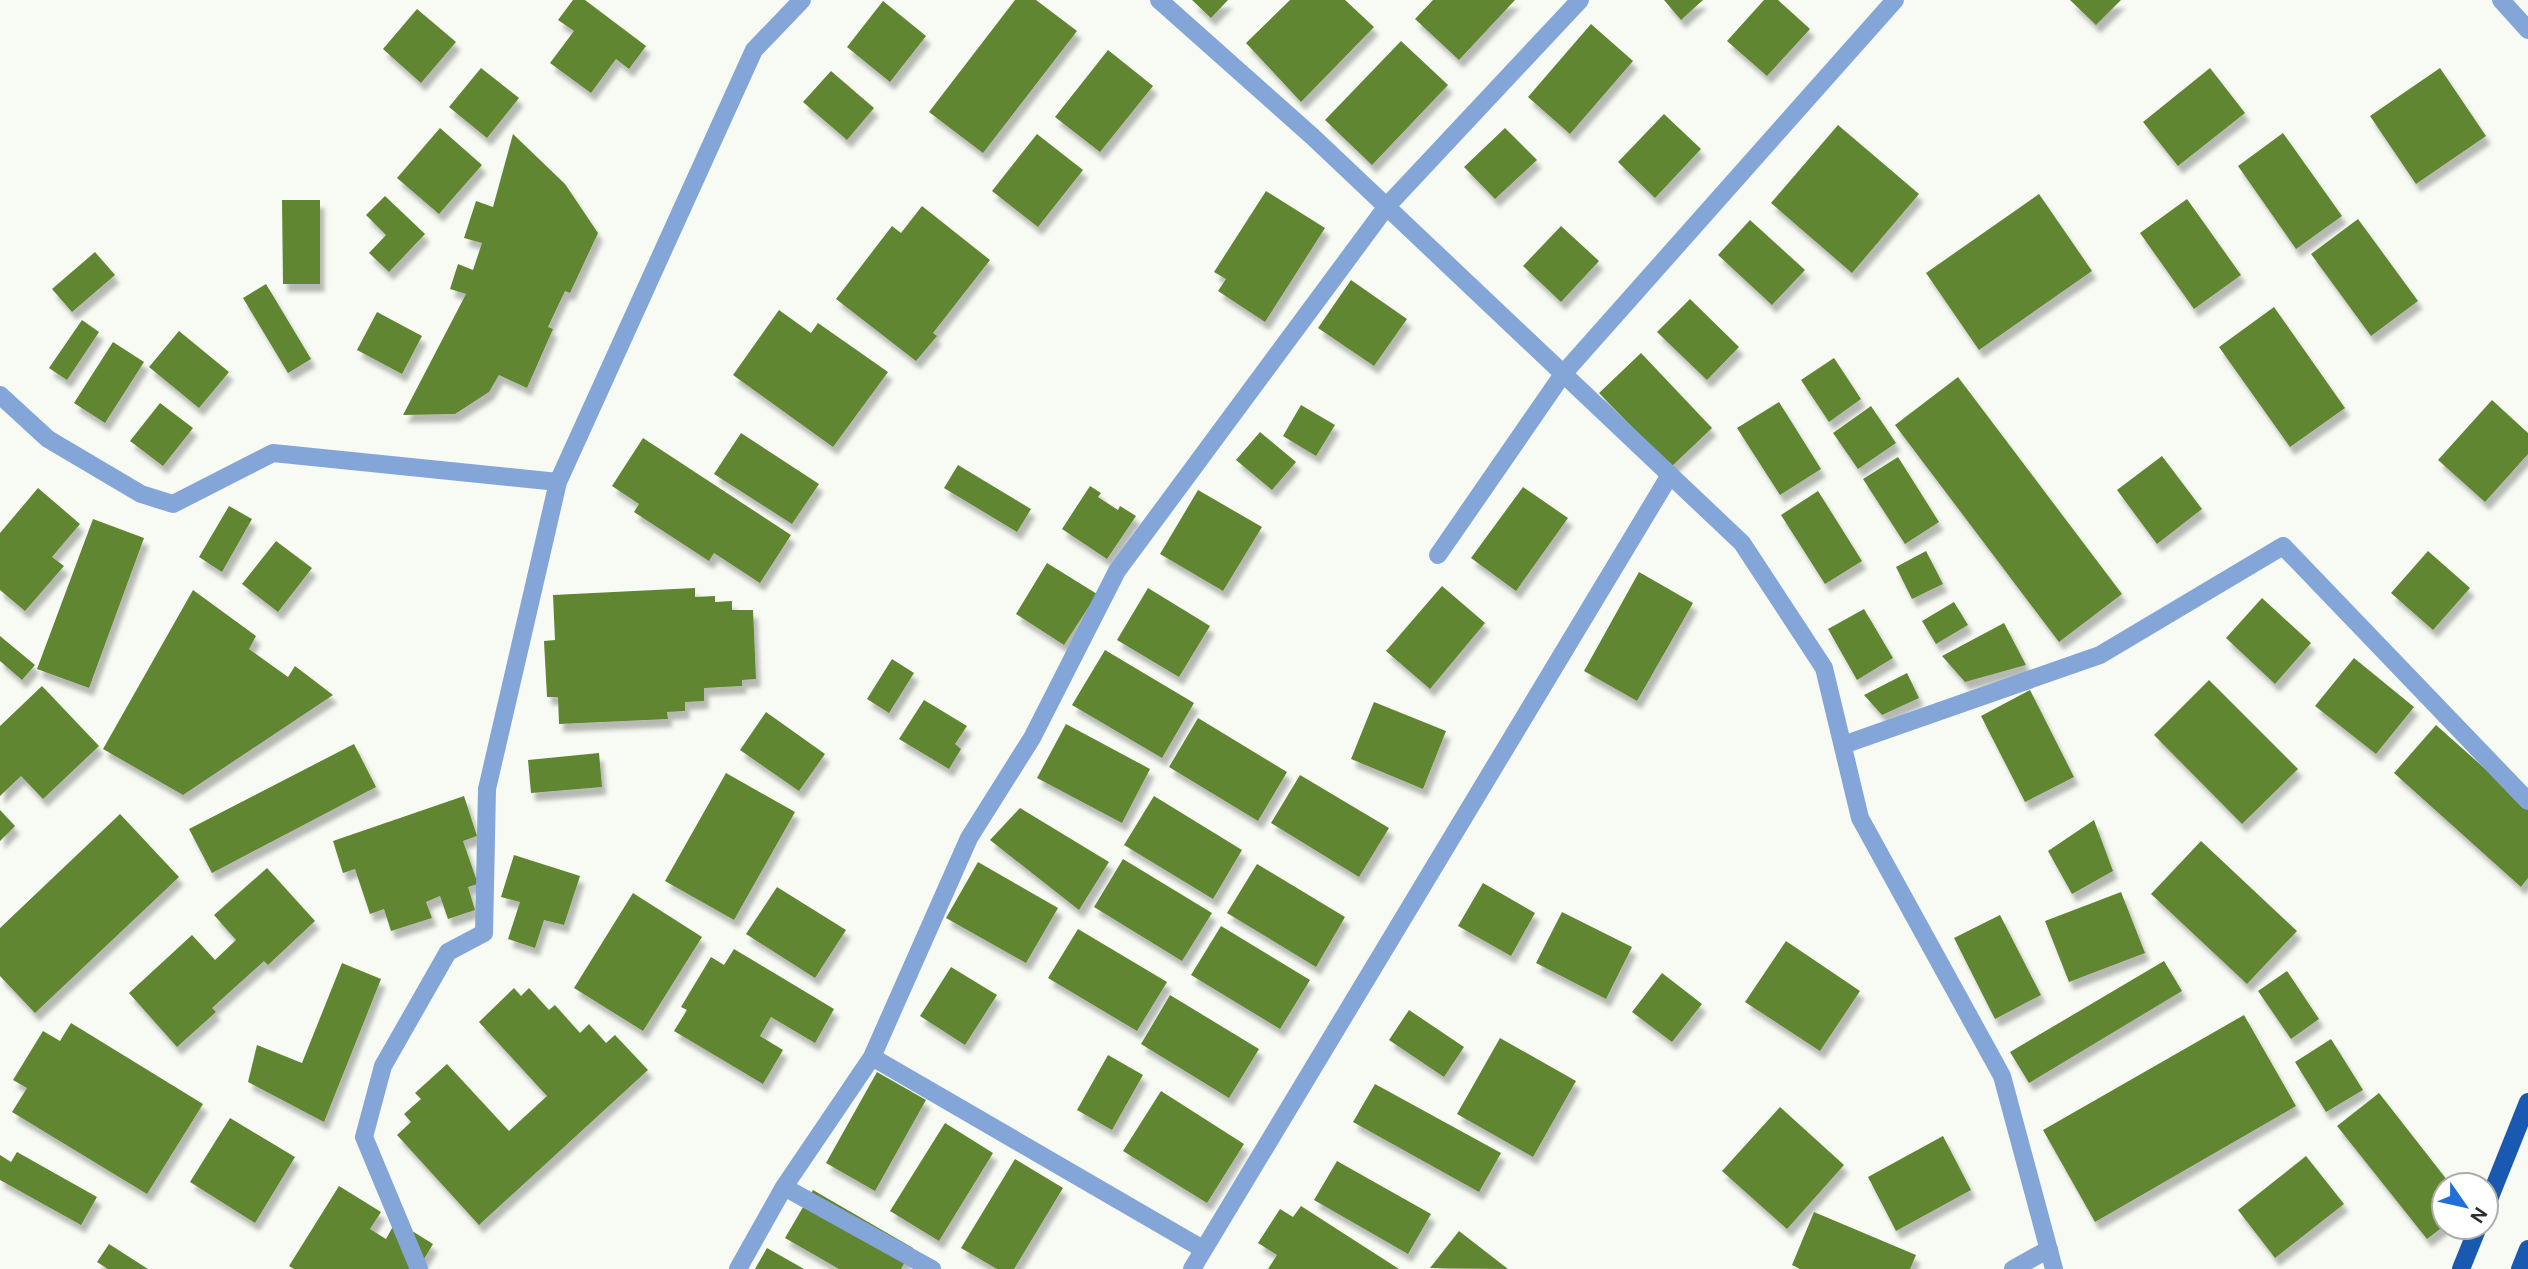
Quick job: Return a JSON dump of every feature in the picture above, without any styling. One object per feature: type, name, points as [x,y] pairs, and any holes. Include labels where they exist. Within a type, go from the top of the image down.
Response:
[{"type":"main road","points":[[2500,1172],[2528,1102]]},
{"type":"main road","points":[[2461,1269],[2472,1241]]},
{"type":"main road","points":[[2520,1269],[2528,1248]]},
{"type":"street","points":[[419,1269],[364,1137],[383,1066],[448,952],[484,933],[487,789],[558,482],[754,50],[802,0]]},
{"type":"street","points":[[1159,0],[1387,206],[1742,543],[1824,668],[1860,818],[2002,1076],[2054,1269]]},
{"type":"street","points":[[738,1269],[784,1187],[872,1057],[969,838],[1032,738],[1117,571],[1387,206],[1580,0]]},
{"type":"street","points":[[1438,555],[1563,374],[1895,0]]},
{"type":"street","points":[[2501,0],[2528,30]]},
{"type":"street","points":[[0,395],[48,439],[141,494],[173,503],[273,453],[558,482]]},
{"type":"street","points":[[1192,1269],[1201,1248],[1670,475]]},
{"type":"street","points":[[1843,745],[2100,655],[2283,545],[2528,801]]},
{"type":"street","points":[[872,1057],[1201,1248]]},
{"type":"street","points":[[784,1187],[932,1269]]},
{"type":"street","points":[[2013,1269],[2049,1249]]},
{"type":"building","points":[[573,0],[585,0],[646,46],[629,69],[616,59],[591,93],[550,63],[574,31],[558,20]]},
{"type":"building","points":[[1015,0],[1036,0],[1077,31],[983,153],[929,112]]},
{"type":"building","points":[[1192,0],[1228,0],[1211,18]]},
{"type":"building","points":[[1290,0],[1345,0],[1374,27],[1301,102],[1246,43]]},
{"type":"building","points":[[1433,0],[1515,0],[1459,60],[1415,19]]},
{"type":"building","points":[[1664,0],[1703,0],[1681,20]]},
{"type":"building","points":[[1764,0],[1778,0],[1810,29],[1767,76],[1727,41]]},
{"type":"building","points":[[2070,0],[2121,0],[2096,25]]},
{"type":"building","points":[[883,1],[926,36],[890,82],[847,47]]},
{"type":"building","points":[[417,9],[456,42],[421,83],[383,49]]},
{"type":"building","points":[[1591,24],[1633,61],[1570,134],[1528,97]]},
{"type":"building","points":[[1401,41],[1448,85],[1372,165],[1325,120]]},
{"type":"building","points":[[1108,50],[1153,86],[1100,152],[1055,117]]},
{"type":"building","points":[[481,68],[519,98],[487,138],[449,107]]},
{"type":"building","points":[[2210,68],[2245,113],[2178,166],[2143,122]]},
{"type":"building","points":[[2440,68],[2486,136],[2416,184],[2370,116]]},
{"type":"building","points":[[831,71],[874,108],[847,140],[803,102]]},
{"type":"building","points":[[1664,114],[1701,149],[1655,198],[1618,162]]},
{"type":"building","points":[[1838,125],[1919,194],[1852,273],[1771,203]]},
{"type":"building","points":[[440,128],[482,165],[439,214],[397,178]]},
{"type":"building","points":[[1505,128],[1537,160],[1495,199],[1464,167]]},
{"type":"building","points":[[2283,133],[2342,216],[2296,249],[2238,166]]},
{"type":"building","points":[[513,134],[565,184],[598,233],[570,293],[565,291],[548,327],[553,329],[527,388],[499,375],[489,392],[455,414],[403,415],[466,294],[450,289],[458,264],[473,270],[482,243],[464,238],[476,201],[493,207]]},
{"type":"building","points":[[1037,134],[1083,170],[1038,227],[992,191]]},
{"type":"building","points":[[1266,191],[1325,228],[1265,322],[1218,291],[1226,279],[1214,272]]},
{"type":"building","points":[[2039,194],[2092,271],[1979,350],[1926,273]]},
{"type":"building","points":[[385,196],[425,234],[389,272],[369,253],[386,235],[366,215]]},
{"type":"building","points":[[2187,199],[2241,275],[2194,309],[2140,233]]},
{"type":"building","points":[[282,200],[320,200],[320,284],[283,284]]},
{"type":"building","points":[[922,206],[990,260],[933,333],[937,336],[916,361],[836,299],[892,226],[901,233]]},
{"type":"building","points":[[2358,219],[2418,301],[2371,336],[2311,254]]},
{"type":"building","points":[[1750,220],[1805,270],[1772,305],[1718,255]]},
{"type":"building","points":[[1561,226],[1599,261],[1561,302],[1523,266]]},
{"type":"building","points":[[95,252],[115,275],[72,312],[52,289]]},
{"type":"building","points":[[1351,280],[1407,319],[1374,366],[1318,328]]},
{"type":"building","points":[[266,284],[311,359],[288,373],[243,298]]},
{"type":"building","points":[[1690,299],[1739,347],[1707,380],[1657,332]]},
{"type":"building","points":[[2274,307],[2345,408],[2290,447],[2219,347]]},
{"type":"building","points":[[779,310],[811,333],[818,323],[888,372],[833,447],[733,375]]},
{"type":"building","points":[[377,312],[422,336],[402,374],[357,350]]},
{"type":"building","points":[[82,320],[99,332],[67,380],[49,368]]},
{"type":"building","points":[[179,331],[229,372],[199,408],[149,367]]},
{"type":"building","points":[[113,342],[144,362],[105,423],[74,403]]},
{"type":"building","points":[[1641,353],[1712,428],[1671,467],[1599,393]]},
{"type":"building","points":[[1834,358],[1861,399],[1829,422],[1801,380]]},
{"type":"building","points":[[1958,377],[2122,594],[2059,642],[1895,425]]},
{"type":"building","points":[[2492,400],[2528,433],[2528,454],[2485,502],[2438,460]]},
{"type":"building","points":[[1779,402],[1821,469],[1780,495],[1737,428]]},
{"type":"building","points":[[160,403],[193,428],[163,466],[130,441]]},
{"type":"building","points":[[1301,405],[1335,425],[1316,456],[1283,436]]},
{"type":"building","points":[[1871,406],[1896,443],[1858,469],[1833,433]]},
{"type":"building","points":[[1260,432],[1296,462],[1272,490],[1236,460]]},
{"type":"building","points":[[741,433],[819,484],[792,524],[714,474]]},
{"type":"building","points":[[643,438],[791,535],[760,583],[714,553],[709,561],[634,512],[639,504],[612,486]]},
{"type":"building","points":[[2162,456],[2202,509],[2157,544],[2117,490]]},
{"type":"building","points":[[1898,457],[1939,522],[1905,544],[1863,479]]},
{"type":"building","points":[[958,465],[1031,509],[1017,532],[944,488]]},
{"type":"building","points":[[1090,486],[1101,493],[1098,497],[1118,510],[1120,506],[1136,516],[1107,559],[1062,529]]},
{"type":"building","points":[[1523,487],[1568,518],[1516,591],[1471,558]]},
{"type":"building","points":[[38,488],[80,524],[52,557],[64,566],[25,611],[0,590],[0,533]]},
{"type":"building","points":[[1198,490],[1262,527],[1223,591],[1160,554]]},
{"type":"building","points":[[1818,491],[1862,561],[1825,584],[1781,515]]},
{"type":"building","points":[[229,506],[252,519],[222,572],[199,557]]},
{"type":"building","points":[[93,519],[144,538],[89,688],[37,669]]},
{"type":"building","points":[[276,541],[312,568],[278,612],[242,584]]},
{"type":"building","points":[[1926,551],[1943,584],[1912,599],[1896,567]]},
{"type":"building","points":[[2428,551],[2470,588],[2433,630],[2391,593]]},
{"type":"building","points":[[1047,563],[1097,594],[1064,645],[1016,614]]},
{"type":"building","points":[[1639,572],[1693,603],[1637,701],[1584,671]]},
{"type":"building","points":[[1442,586],[1485,623],[1430,689],[1386,651]]},
{"type":"building","points":[[695,588],[695,597],[715,596],[715,602],[732,601],[732,610],[753,610],[756,679],[742,680],[742,686],[704,688],[704,701],[685,702],[685,711],[667,712],[668,719],[559,724],[558,697],[547,697],[544,641],[555,640],[553,595]]},
{"type":"building","points":[[1148,588],[1210,626],[1179,677],[1117,640]]},
{"type":"building","points":[[193,590],[256,636],[249,649],[288,677],[295,666],[333,695],[183,795],[103,749]]},
{"type":"building","points":[[2262,598],[2311,643],[2275,684],[2226,638]]},
{"type":"building","points":[[1954,602],[1968,625],[1936,644],[1922,621]]},
{"type":"building","points":[[1864,609],[1893,658],[1857,680],[1828,629]]},
{"type":"building","points":[[2004,623],[2026,665],[1965,682],[1942,656]]},
{"type":"building","points":[[0,636],[35,665],[22,680],[0,661]]},
{"type":"building","points":[[1105,650],[1194,703],[1162,758],[1072,705]]},
{"type":"building","points":[[2354,658],[2414,707],[2376,754],[2315,706]]},
{"type":"building","points":[[892,659],[914,673],[889,713],[867,699]]},
{"type":"building","points":[[1907,673],[1919,698],[1882,715],[1864,695]]},
{"type":"building","points":[[2209,680],[2298,769],[2242,824],[2154,735]]},
{"type":"building","points":[[42,686],[99,746],[43,799],[21,776],[0,796],[0,726]]},
{"type":"building","points":[[2030,690],[2074,777],[2025,802],[1981,716]]},
{"type":"building","points":[[924,700],[967,726],[955,744],[961,749],[949,769],[899,739]]},
{"type":"building","points":[[1374,702],[1446,731],[1423,789],[1351,759]]},
{"type":"building","points":[[766,712],[825,754],[799,791],[740,750]]},
{"type":"building","points":[[1198,718],[1287,772],[1258,821],[1169,767]]},
{"type":"building","points":[[1066,724],[1150,769],[1122,823],[1037,778]]},
{"type":"building","points":[[2436,725],[2528,807],[2528,878],[2521,887],[2394,773]]},
{"type":"building","points":[[354,744],[376,787],[212,873],[189,829]]},
{"type":"building","points":[[599,753],[602,787],[531,793],[528,760]]},
{"type":"building","points":[[726,773],[795,812],[734,920],[665,881]]},
{"type":"building","points":[[1300,775],[1389,828],[1359,877],[1271,823]]},
{"type":"building","points":[[464,796],[477,836],[463,841],[478,884],[468,887],[475,910],[448,919],[440,896],[426,902],[432,918],[391,931],[384,909],[370,914],[355,869],[343,873],[333,841]]},
{"type":"building","points":[[1154,796],[1242,850],[1213,899],[1124,845]]},
{"type":"building","points":[[1020,808],[1109,862],[1079,910],[990,840]]},
{"type":"building","points":[[0,810],[15,826],[0,841]]},
{"type":"building","points":[[120,814],[179,877],[35,1013],[0,976],[0,928]]},
{"type":"building","points":[[2094,820],[2113,871],[2072,894],[2048,851]]},
{"type":"building","points":[[2201,841],[2297,931],[2247,984],[2151,894]]},
{"type":"building","points":[[514,855],[580,876],[564,925],[544,920],[535,948],[508,939],[520,902],[501,897]]},
{"type":"building","points":[[1123,859],[1212,913],[1182,961],[1094,907]]},
{"type":"building","points":[[978,862],[1058,908],[1026,963],[946,918]]},
{"type":"building","points":[[1257,864],[1345,917],[1316,967],[1227,913]]},
{"type":"building","points":[[267,868],[315,921],[268,965],[264,961],[212,1008],[216,1012],[177,1047],[129,993],[192,935],[215,960],[236,940],[214,915]]},
{"type":"building","points":[[1483,883],[1535,913],[1511,956],[1458,926]]},
{"type":"building","points":[[777,887],[846,930],[815,978],[746,934]]},
{"type":"building","points":[[2121,892],[2145,953],[2069,982],[2045,921]]},
{"type":"building","points":[[633,893],[702,937],[643,1031],[574,988]]},
{"type":"building","points":[[1562,912],[1632,947],[1606,999],[1536,963]]},
{"type":"building","points":[[2000,915],[2041,995],[1995,1019],[1954,938]]},
{"type":"building","points":[[1221,926],[1310,980],[1280,1029],[1191,975]]},
{"type":"building","points":[[1078,929],[1167,982],[1137,1031],[1048,978]]},
{"type":"building","points":[[1786,941],[1860,991],[1820,1051],[1745,1002]]},
{"type":"building","points":[[734,949],[834,1009],[815,1043],[771,1017],[760,1036],[783,1050],[763,1084],[674,1031],[687,1010],[681,1007],[711,957],[724,965]]},
{"type":"building","points":[[2164,961],[2182,991],[2029,1083],[2010,1052]]},
{"type":"building","points":[[342,963],[381,979],[324,1122],[248,1082],[257,1045],[302,1063]]},
{"type":"building","points":[[951,967],[997,995],[965,1045],[920,1016]]},
{"type":"building","points":[[2287,971],[2319,1019],[2291,1039],[2258,991]]},
{"type":"building","points":[[1662,973],[1702,1004],[1672,1042],[1632,1012]]},
{"type":"building","points":[[514,988],[521,996],[529,988],[549,1010],[555,1005],[580,1033],[589,1024],[606,1043],[615,1035],[648,1070],[479,1225],[397,1135],[411,1122],[404,1114],[421,1099],[415,1093],[447,1064],[509,1131],[547,1096],[479,1022]]},
{"type":"building","points":[[1170,995],[1259,1049],[1229,1098],[1141,1044]]},
{"type":"building","points":[[1409,1010],[1464,1047],[1444,1077],[1389,1040]]},
{"type":"building","points":[[2244,1015],[2296,1106],[2095,1222],[2043,1130]]},
{"type":"building","points":[[71,1023],[203,1104],[147,1194],[12,1112],[27,1088],[13,1080],[43,1031],[60,1041]]},
{"type":"building","points":[[1500,1038],[1576,1081],[1533,1157],[1457,1114]]},
{"type":"building","points":[[2331,1039],[2363,1090],[2326,1112],[2295,1062]]},
{"type":"building","points":[[1108,1055],[1143,1075],[1112,1130],[1077,1110]]},
{"type":"building","points":[[877,1072],[926,1100],[875,1191],[826,1163]]},
{"type":"building","points":[[1375,1084],[1501,1153],[1479,1192],[1353,1122]]},
{"type":"building","points":[[1161,1091],[1244,1144],[1207,1203],[1123,1151]]},
{"type":"building","points":[[2379,1093],[2440,1171],[2430,1171],[2430,1237],[2427,1239],[2337,1126]]},
{"type":"building","points":[[1780,1107],[1844,1165],[1787,1229],[1722,1171]]},
{"type":"building","points":[[230,1118],[295,1157],[255,1223],[190,1182]]},
{"type":"building","points":[[945,1123],[993,1153],[939,1241],[890,1211]]},
{"type":"building","points":[[1943,1136],[1971,1190],[1896,1231],[1868,1177]]},
{"type":"building","points":[[17,1152],[97,1197],[81,1225],[0,1180],[0,1155],[11,1162]]},
{"type":"building","points":[[2306,1156],[2344,1204],[2275,1258],[2238,1210]]},
{"type":"building","points":[[1015,1159],[1063,1188],[1014,1269],[997,1269],[961,1248]]},
{"type":"building","points":[[1337,1161],[1431,1214],[1408,1254],[1314,1200]]},
{"type":"building","points":[[339,1186],[381,1212],[370,1229],[386,1239],[396,1221],[433,1244],[418,1269],[294,1269],[289,1266]]},
{"type":"building","points":[[813,1190],[913,1248],[901,1269],[839,1269],[785,1238]]},
{"type":"building","points":[[1301,1206],[1399,1269],[1268,1269],[1277,1255],[1258,1243],[1280,1209],[1293,1217]]},
{"type":"building","points":[[1814,1212],[1916,1255],[1910,1269],[1800,1269],[1792,1265]]},
{"type":"building","points":[[1459,1231],[1508,1269],[1430,1268]]},
{"type":"building","points":[[109,1244],[148,1269],[108,1269],[97,1262]]},
{"type":"building","points":[[767,1248],[804,1269],[755,1269]]}]
